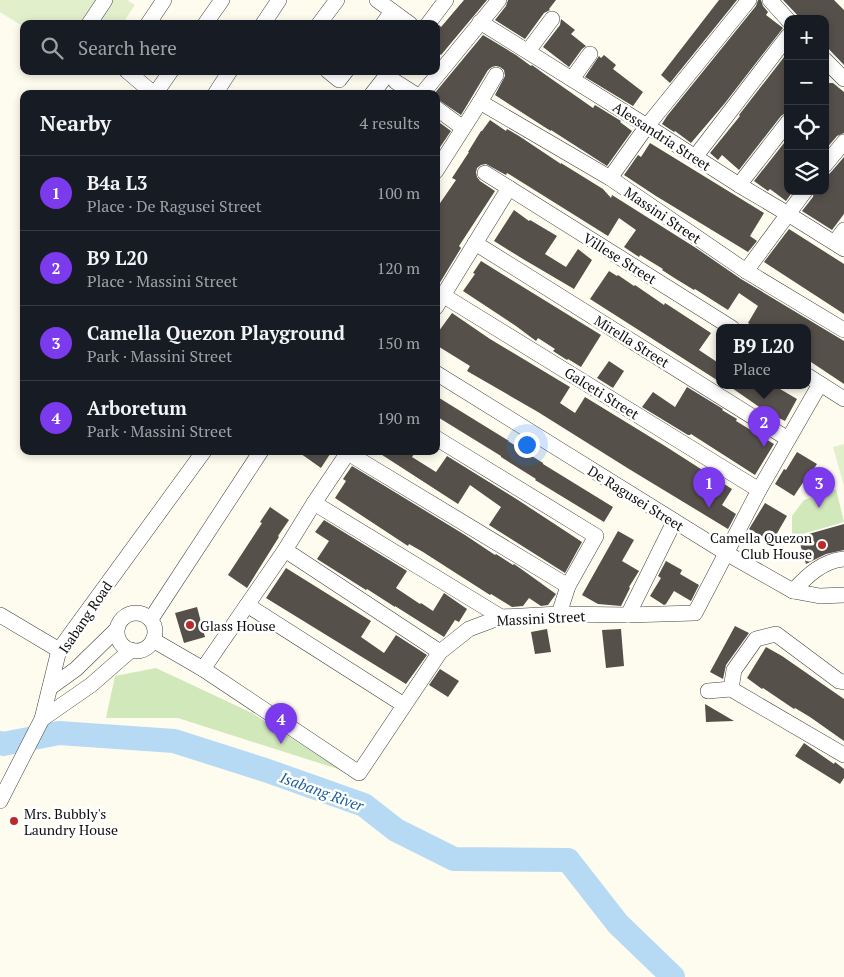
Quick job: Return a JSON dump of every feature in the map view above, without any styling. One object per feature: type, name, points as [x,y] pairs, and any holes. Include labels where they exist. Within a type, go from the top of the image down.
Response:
[{"type":"street","points":[[92,20],[105,0]]},
{"type":"street","points":[[151,20],[164,0]]},
{"type":"street","points":[[208,20],[222,0]]},
{"type":"street","points":[[267,20],[279,0]]},
{"type":"street","points":[[321,20],[337,0]]},
{"type":"street","points":[[377,0],[404,20]]},
{"type":"street","points":[[431,20],[446,0]]},
{"type":"street","points":[[440,72],[499,0]]},
{"type":"street","points":[[610,178],[648,126],[749,0]]},
{"type":"street","points":[[770,0],[784,16]]},
{"type":"street","points":[[385,20],[392,12]]},
{"type":"street","points":[[528,51],[552,19]]},
{"type":"street","name":"Alessandria Street","points":[[480,22],[839,246]]},
{"type":"street","points":[[695,157],[784,41]]},
{"type":"street","points":[[572,79],[590,54]]},
{"type":"street","points":[[829,68],[844,79]]},
{"type":"street","points":[[132,75],[149,90]]},
{"type":"street","points":[[157,90],[168,75]]},
{"type":"street","points":[[218,90],[227,75]]},
{"type":"street","points":[[333,75],[339,80],[343,75]]},
{"type":"street","points":[[425,90],[437,75]]},
{"type":"street","points":[[440,165],[496,75]]},
{"type":"street","points":[[377,90],[393,77],[410,90]]},
{"type":"street","name":"Massini Street","points":[[480,102],[610,178],[746,271],[844,330]]},
{"type":"street","points":[[440,111],[463,128]]},
{"type":"street","points":[[739,185],[784,127]]},
{"type":"street","points":[[829,161],[844,142]]},
{"type":"street","name":"Villese Street","points":[[485,172],[726,324]]},
{"type":"street","points":[[440,302],[508,188]]},
{"type":"street","points":[[746,271],[802,195]]},
{"type":"street","points":[[839,246],[844,230]]},
{"type":"street","name":"Mirella Street","points":[[475,243],[788,439]]},
{"type":"street","name":"Galceti Street","points":[[440,302],[759,490]]},
{"type":"street","name":"De Ragusei Street","points":[[440,376],[674,522],[792,591],[820,596],[844,595]]},
{"type":"street","name":"Massini Street","points":[[814,380],[844,399]]},
{"type":"street","name":"Massini Street","points":[[153,640],[203,669],[359,773],[440,652],[468,629],[501,617],[559,614],[628,615],[695,612],[788,439],[810,389]]},
{"type":"street","points":[[440,440],[596,536],[568,586],[559,614]]},
{"type":"street","name":"Isabang Road","points":[[0,801],[41,722],[59,650],[201,455]]},
{"type":"street","points":[[150,619],[258,455]]},
{"type":"street","points":[[203,669],[285,550],[347,455]]},
{"type":"street","points":[[354,455],[568,586]]},
{"type":"street","points":[[314,503],[501,617]]},
{"type":"street","points":[[628,615],[674,522]]},
{"type":"street","points":[[285,550],[440,652]]},
{"type":"street","points":[[792,591],[808,574],[835,560],[844,559]]},
{"type":"street","points":[[247,605],[404,705]]},
{"type":"street","points":[[140,613],[150,619],[154,624],[155,630],[153,640],[146,648],[131,650],[119,641],[117,629],[119,623],[128,614],[140,613]]},
{"type":"street","points":[[0,615],[59,650]]},
{"type":"street","points":[[51,687],[76,669],[117,629]]},
{"type":"street","points":[[732,689],[734,670],[756,639],[776,634],[844,682]]},
{"type":"street","points":[[41,722],[91,685],[131,650]]},
{"type":"street","points":[[708,691],[732,689],[844,755]]},
{"type":"green space","points":[[0,0],[127,0],[135,5],[125,20],[20,20],[20,24],[0,12]]},
{"type":"green space","points":[[844,444],[844,486],[833,447]]},
{"type":"green space","points":[[836,489],[844,522],[792,537],[792,516],[804,500]]},
{"type":"green space","points":[[156,668],[252,713],[341,770],[178,718],[106,718],[115,676]]},
{"type":"building","points":[[464,0],[487,0],[441,55],[441,27]]},
{"type":"building","points":[[508,0],[556,0],[550,10],[544,13],[525,39],[495,20],[506,6]]},
{"type":"building","points":[[719,0],[737,0],[670,83],[661,75]]},
{"type":"building","points":[[758,0],[761,0],[768,12],[766,15],[783,28],[725,103],[691,143],[662,124],[756,6]]},
{"type":"building","points":[[783,0],[834,0],[844,10],[844,65],[829,49],[829,15],[797,15]]},
{"type":"building","points":[[561,19],[575,30],[571,34],[586,46],[569,67],[543,47],[560,25]]},
{"type":"building","points":[[483,35],[532,65],[593,108],[595,105],[621,121],[632,131],[607,166],[495,95],[505,76],[504,70],[500,67],[492,67],[488,70],[461,115],[440,101],[440,90],[437,90]]},
{"type":"building","points":[[604,55],[616,65],[613,69],[643,92],[633,106],[585,77],[599,56],[601,58]]},
{"type":"building","points":[[784,57],[784,114],[739,170],[722,155],[718,160],[710,153]]},
{"type":"building","points":[[829,83],[833,83],[844,92],[844,133],[837,136],[829,145]]},
{"type":"building","points":[[490,120],[506,131],[507,129],[603,189],[611,198],[612,195],[741,279],[844,341],[844,384],[811,362],[811,324],[750,324],[748,323],[758,306],[739,293],[728,310],[624,247],[636,230],[619,218],[608,236],[507,173],[506,175],[486,164],[477,168],[477,177],[495,191],[459,246],[461,248],[440,282],[440,203],[456,180],[452,178]]},
{"type":"building","points":[[440,123],[451,131],[440,147]]},
{"type":"building","points":[[650,143],[764,213],[750,236],[757,241],[748,252],[624,175],[638,155],[641,157]]},
{"type":"building","points":[[784,143],[784,195],[790,195],[786,201],[770,189],[768,191],[754,181]]},
{"type":"building","points":[[844,157],[844,214],[832,230],[802,211],[813,195],[829,195],[829,174]]},
{"type":"building","points":[[514,210],[529,221],[557,236],[545,254],[566,267],[578,249],[592,260],[574,289],[494,241]]},
{"type":"building","points":[[789,229],[844,264],[844,314],[764,262]]},
{"type":"building","points":[[481,261],[601,335],[581,367],[553,351],[555,349],[538,338],[536,341],[463,291],[475,274],[473,273]]},
{"type":"building","points":[[609,271],[635,285],[664,305],[665,303],[711,333],[699,350],[716,361],[716,379],[590,299]]},
{"type":"building","points":[[452,313],[490,339],[570,387],[560,403],[575,413],[585,397],[732,489],[722,505],[736,514],[728,529],[538,412],[467,371],[470,366],[440,347],[440,330]]},
{"type":"building","points":[[609,361],[624,371],[613,388],[597,378]]},
{"type":"building","points":[[687,387],[723,409],[737,419],[736,421],[774,444],[755,475],[691,434],[688,435],[642,407],[653,392],[675,407]]},
{"type":"building","points":[[733,389],[780,389],[797,399],[785,421],[765,411]]},
{"type":"building","points":[[440,398],[613,507],[604,522],[535,480],[501,456],[440,418]]},
{"type":"building","points":[[797,452],[817,464],[794,496],[775,484]]},
{"type":"building","points":[[303,455],[329,455],[321,468]]},
{"type":"building","points":[[382,455],[413,455],[412,457],[436,472],[447,456],[582,542],[565,573],[489,525],[501,507],[470,485],[458,504]]},
{"type":"building","points":[[352,466],[495,555],[514,564],[556,594],[548,605],[541,606],[529,598],[523,606],[512,607],[423,552],[409,544],[408,546],[335,498],[346,481],[343,479]]},
{"type":"building","points":[[765,503],[787,516],[772,542],[749,529]]},
{"type":"building","points":[[270,507],[289,520],[247,588],[228,575],[262,523],[260,522]]},
{"type":"building","points":[[324,520],[407,571],[396,588],[420,604],[433,611],[444,593],[467,609],[459,622],[455,620],[444,637],[317,559],[329,541],[315,532]]},
{"type":"building","name":"Camella Quezon Club House","points":[[844,524],[844,550],[826,554],[806,564],[798,537]]},
{"type":"building","points":[[618,531],[634,540],[622,561],[639,571],[629,587],[621,606],[598,604],[582,595]]},
{"type":"building","points":[[666,561],[682,570],[680,574],[699,585],[691,601],[674,591],[664,605],[650,596],[661,578],[658,576]]},
{"type":"building","points":[[286,568],[371,621],[361,637],[384,653],[396,635],[427,655],[406,684],[266,598]]},
{"type":"building","name":"Glass House","points":[[197,607],[205,637],[184,643],[175,613]]},
{"type":"building","points":[[735,626],[749,633],[726,665],[723,679],[710,672]]},
{"type":"building","points":[[547,629],[551,652],[535,654],[531,632]]},
{"type":"building","points":[[621,629],[624,666],[606,668],[602,630]]},
{"type":"building","points":[[766,647],[844,699],[844,741],[810,717],[794,709],[747,678]]},
{"type":"building","points":[[440,669],[459,681],[448,697],[429,685]]},
{"type":"building","points":[[705,704],[734,721],[706,722]]},
{"type":"building","points":[[804,743],[844,769],[844,778],[840,784],[795,756]]},
{"type":"waterway","name":"Isabang River","points":[[0,743],[59,733],[174,741],[265,770],[364,805],[396,830],[454,859],[568,860],[618,924],[673,977]]},
{"type":"place","name":"B9 L20","points":[[764,447]]},
{"type":"place","name":"B4a L3","points":[[709,508]]},
{"type":"place","name":"Camella Quezon Playground","points":[[819,508]]},
{"type":"place","name":"Camella Quezon Club House","points":[[822,545]]},
{"type":"place","name":"Glass House","points":[[190,625]]},
{"type":"place","name":"Arboretum","points":[[281,744]]},
{"type":"place","name":"Mrs. Bubbly's Laundry House","points":[[14,821]]}]
